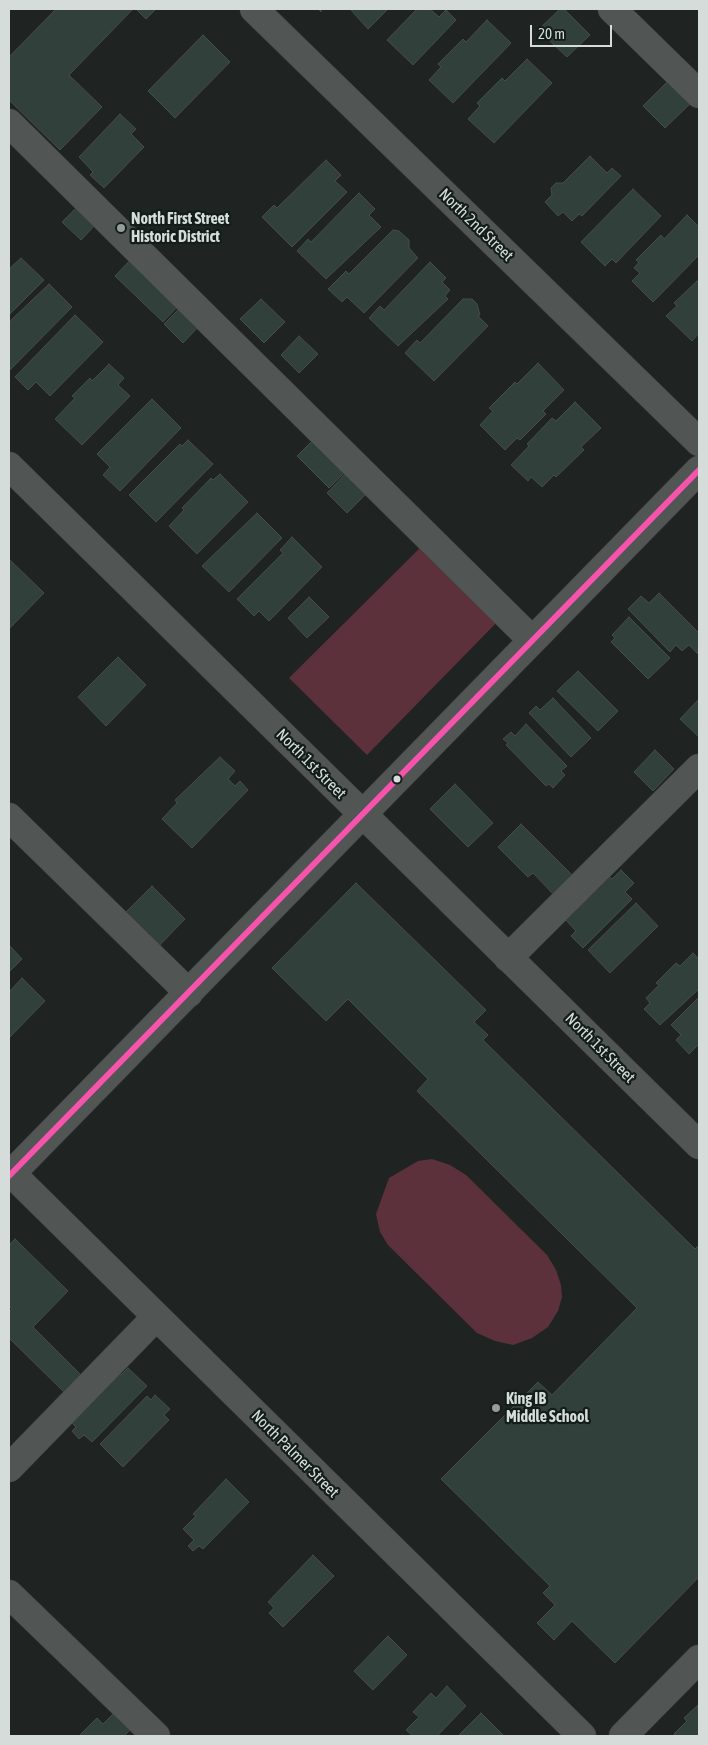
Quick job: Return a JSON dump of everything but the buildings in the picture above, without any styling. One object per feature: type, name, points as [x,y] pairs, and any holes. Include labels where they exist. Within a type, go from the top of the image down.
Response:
[{"type":"street","name":"North 2nd Street","points":[[254,9],[699,442]]},
{"type":"street","points":[[612,9],[699,94]]},
{"type":"street","points":[[9,123],[532,640]]},
{"type":"street","name":"North 1st Street","points":[[9,466],[699,1146]]},
{"type":"street","points":[[9,1173],[363,815],[699,470]]},
{"type":"street","points":[[508,958],[695,780]]},
{"type":"street","points":[[9,817],[189,992]]},
{"type":"street","name":"North Palmer Street","points":[[9,1173],[582,1736]]},
{"type":"street","points":[[9,1468],[156,1317]]},
{"type":"street","points":[[9,1594],[156,1736]]},
{"type":"street","points":[[623,1736],[699,1659]]},
{"type":"shaded area","points":[[425,543],[502,617],[367,755],[289,678]]},
{"type":"shaded area","points":[[432,1159],[450,1165],[466,1175],[547,1255],[556,1270],[561,1285],[562,1297],[558,1311],[548,1327],[532,1338],[513,1345],[495,1341],[477,1333],[388,1245],[380,1232],[376,1214],[389,1178],[418,1161]]},
{"type":"transit line","points":[[9,1176],[699,470]]},
{"type":"place","name":"North First Street Historic District","points":[[121,228]]},
{"type":"place","name":"King IB Middle School","points":[[496,1408]]}]
